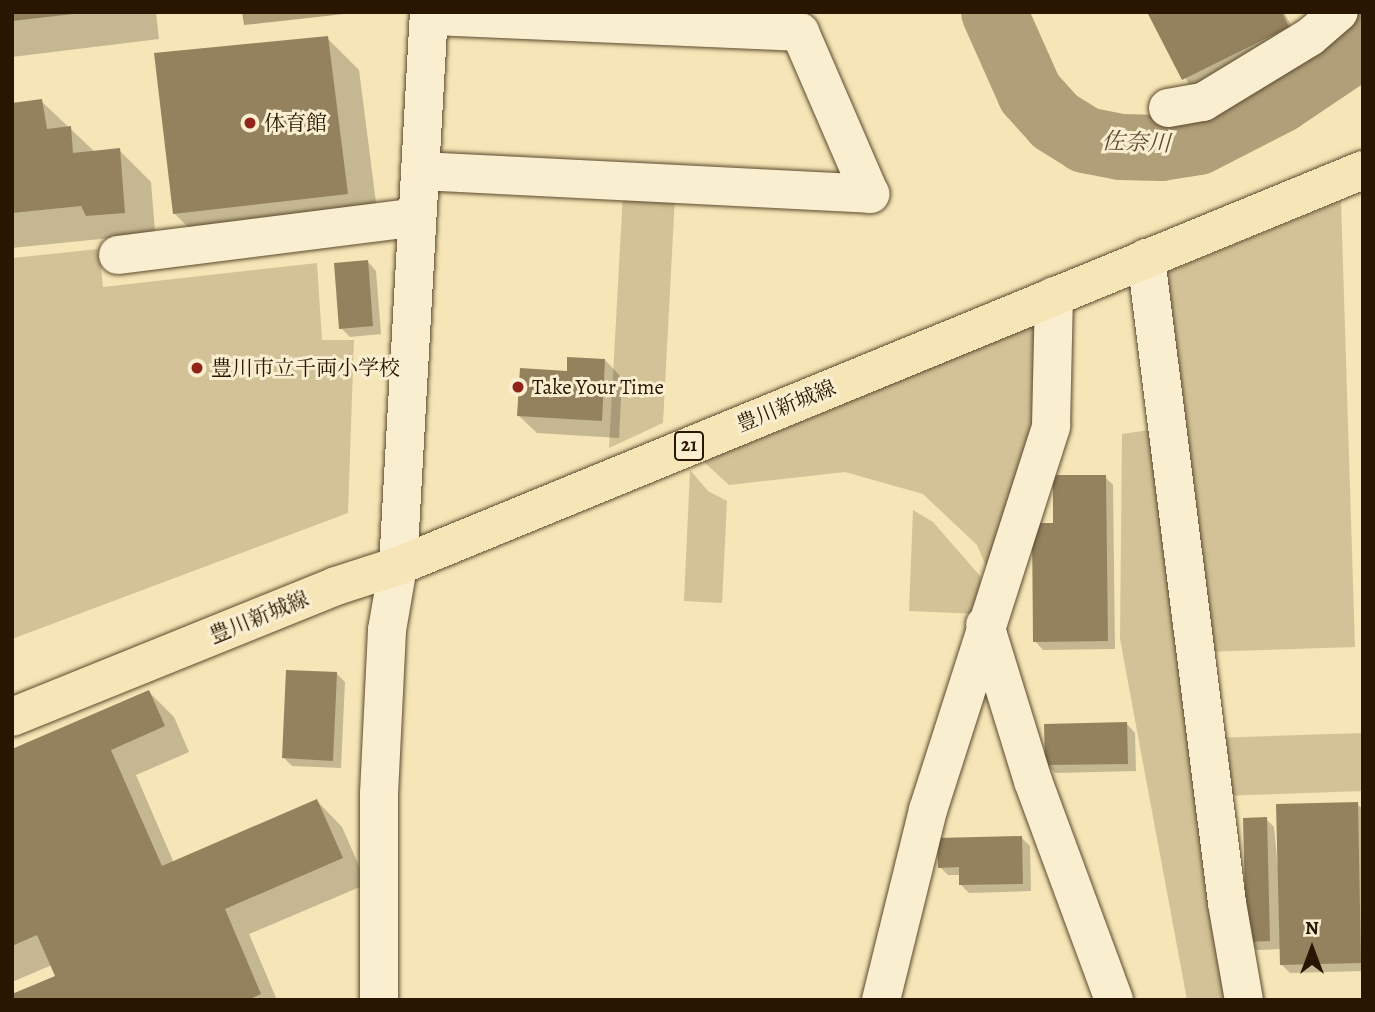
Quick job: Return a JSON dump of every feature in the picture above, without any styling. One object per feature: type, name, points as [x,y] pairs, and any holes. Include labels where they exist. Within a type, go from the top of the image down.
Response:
[{"type":"main road","name":"豊川新城線","points":[[12,717],[336,586],[398,566],[1363,170]]},
{"type":"street","points":[[1168,108],[1212,97],[1310,37],[1339,12]]},
{"type":"street","points":[[379,1000],[379,794],[387,630],[398,566],[417,217],[429,14],[800,32],[870,194],[420,170]]},
{"type":"street","points":[[117,255],[417,217]]},
{"type":"street","points":[[1146,258],[1227,903],[1244,1000]]},
{"type":"street","points":[[881,1000],[928,810],[985,625],[1051,426],[1054,296]]},
{"type":"street","points":[[985,625],[1033,782],[1114,1000]]},
{"type":"shaded area","points":[[242,12],[362,12],[244,25]]},
{"type":"shaded area","points":[[623,193],[675,196],[663,423],[609,448]]},
{"type":"shaded area","points":[[1341,201],[1355,647],[1202,652],[1155,277]]},
{"type":"shaded area","points":[[99,249],[103,287],[317,263],[322,340],[354,340],[348,513],[12,639],[12,258]]},
{"type":"shaded area","points":[[1041,322],[1043,421],[990,575],[977,545],[923,494],[845,472],[729,485],[704,462]]},
{"type":"shaded area","points":[[1156,429],[1231,1000],[1187,1000],[1120,639],[1122,434]]},
{"type":"shaded area","points":[[690,470],[708,491],[727,501],[722,603],[684,601]]},
{"type":"shaded area","points":[[913,510],[933,522],[981,577],[979,614],[909,611]]},
{"type":"shaded area","points":[[1363,733],[1363,791],[1221,796],[1213,738]]},
{"type":"building","points":[[12,12],[73,12],[73,14],[12,21]]},
{"type":"building","points":[[1147,12],[1282,12],[1289,27],[1182,80]]},
{"type":"building","name":"体育館","points":[[328,36],[348,194],[173,214],[154,53]]},
{"type":"building","points":[[42,99],[47,129],[71,126],[73,153],[120,148],[125,213],[86,216],[81,206],[12,213],[12,103]]},
{"type":"building","points":[[368,260],[373,326],[339,329],[334,263]]},
{"type":"building","points":[[567,357],[605,359],[602,421],[517,416],[520,368],[567,371]]},
{"type":"building","points":[[1053,475],[1106,475],[1108,641],[1033,642],[1032,523],[1053,523]]},
{"type":"building","points":[[286,670],[337,672],[333,761],[282,758]]},
{"type":"building","points":[[149,690],[165,726],[111,750],[162,866],[317,799],[343,858],[225,909],[261,994],[248,1000],[12,1000],[12,994],[55,976],[37,935],[12,946],[12,749]]},
{"type":"building","points":[[1127,722],[1128,764],[1045,765],[1044,724]]},
{"type":"building","points":[[1358,802],[1361,963],[1280,965],[1276,804]]},
{"type":"building","points":[[1267,817],[1270,941],[1246,942],[1243,818]]},
{"type":"building","points":[[1022,836],[1023,884],[959,885],[959,867],[938,868],[937,838]]},
{"type":"waterway","name":"佐奈川","points":[[994,12],[1030,93],[1055,121],[1085,140],[1121,147],[1161,148],[1198,142],[1280,100],[1363,44]]},
{"type":"place","name":"体育館","points":[[250,123]]},
{"type":"place","name":"豊川市立千両小学校","points":[[197,368]]},
{"type":"place","name":"Take Your Time","points":[[518,387]]}]
